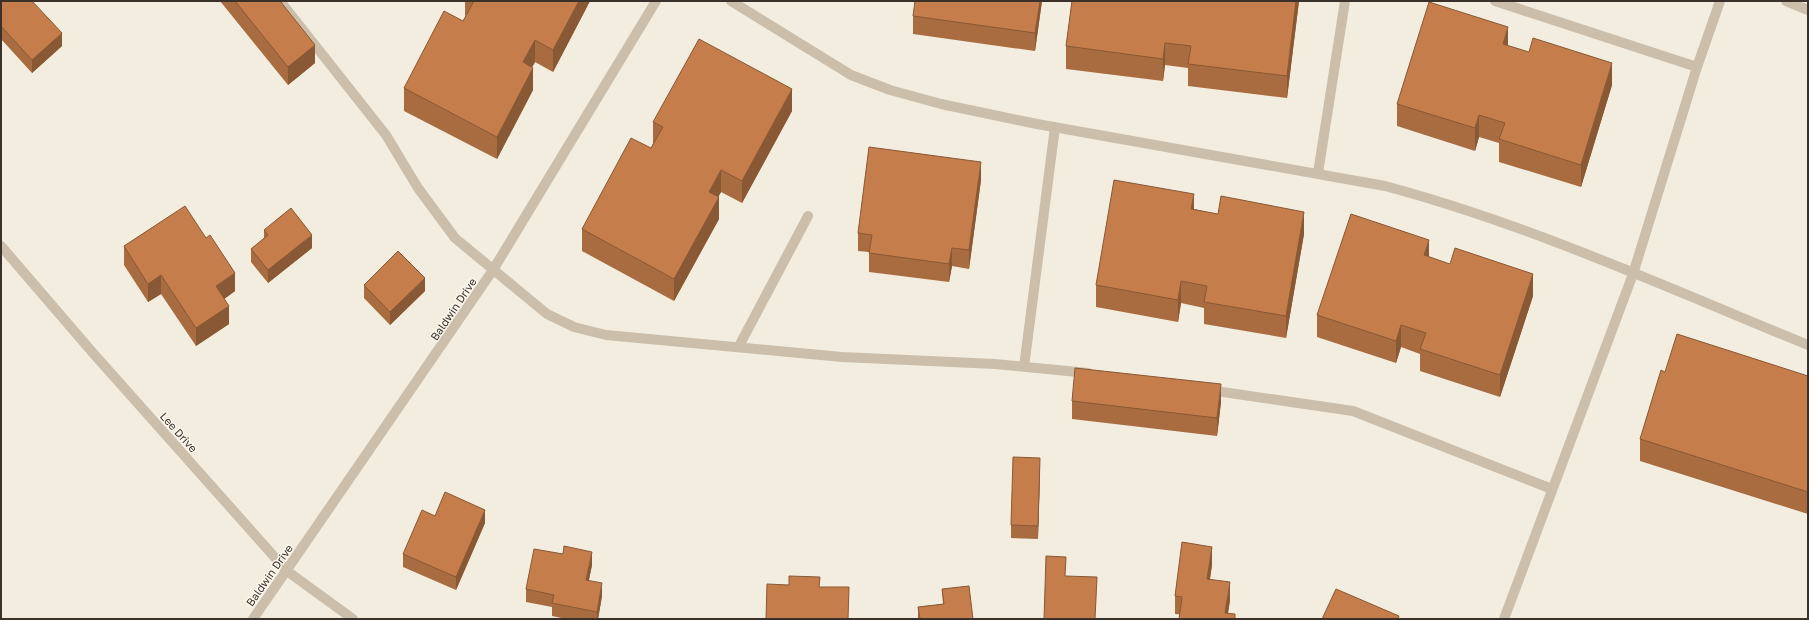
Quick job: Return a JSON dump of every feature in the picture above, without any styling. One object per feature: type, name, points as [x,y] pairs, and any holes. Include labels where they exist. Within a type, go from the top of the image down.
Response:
[{"type":"street","points":[[280,1],[386,135],[410,176],[438,218],[455,238],[547,314],[574,327],[606,335],[739,346],[842,357],[1024,366],[1099,375]]},
{"type":"street","name":"Baldwin Drive","points":[[253,619],[494,270],[656,1]]},
{"type":"street","points":[[731,1],[851,75],[890,90],[941,104],[1055,127],[1385,186],[1466,209],[1586,252],[1633,274],[1808,345]]},
{"type":"street","points":[[1318,173],[1345,1]]},
{"type":"street","points":[[1494,1],[1697,66]]},
{"type":"street","points":[[1504,619],[1633,274],[1697,66],[1720,1]]},
{"type":"street","points":[[1786,1],[1808,10]]},
{"type":"street","points":[[1024,366],[1055,127]]},
{"type":"street","points":[[739,346],[808,216]]},
{"type":"street","name":"Lee Drive","points":[[1,246],[93,353],[287,571],[353,619]]},
{"type":"street","points":[[1202,389],[1353,410],[1552,489]]},
{"type":"building","points":[[1,1],[32,1],[62,33],[32,60],[1,26]]},
{"type":"building","points":[[235,1],[280,1],[315,45],[288,67]]},
{"type":"building","points":[[474,1],[579,1],[553,50],[535,40],[523,62],[533,68],[497,137],[404,88],[444,11],[463,21]]},
{"type":"building","points":[[915,1],[1040,1],[1035,33],[913,16]]},
{"type":"building","points":[[1072,1],[1296,1],[1287,76],[1188,64],[1191,46],[1165,43],[1163,59],[1066,46]]},
{"type":"building","points":[[1429,2],[1508,27],[1503,44],[1529,52],[1533,38],[1612,63],[1581,165],[1499,139],[1505,123],[1479,115],[1475,128],[1397,104]]},
{"type":"building","points":[[699,39],[792,89],[742,181],[721,170],[709,192],[719,197],[674,279],[582,229],[631,138],[651,148],[663,127],[653,122]]},
{"type":"building","points":[[869,147],[981,162],[969,250],[952,248],[949,264],[869,253],[872,235],[858,233]]},
{"type":"building","points":[[1114,180],[1194,194],[1191,209],[1218,214],[1221,196],[1304,212],[1286,316],[1204,302],[1207,286],[1181,281],[1178,300],[1096,285]]},
{"type":"building","points":[[185,206],[206,238],[210,235],[235,273],[216,286],[229,306],[196,328],[161,275],[148,284],[124,246]]},
{"type":"building","points":[[291,208],[312,235],[268,270],[251,249],[268,235],[264,230]]},
{"type":"building","points":[[1351,214],[1429,240],[1424,255],[1450,264],[1455,248],[1533,274],[1500,375],[1420,349],[1426,333],[1401,325],[1396,341],[1317,315]]},
{"type":"building","points":[[398,251],[425,278],[390,312],[364,285]]},
{"type":"building","points":[[1677,334],[1808,376],[1808,492],[1640,439],[1661,370],[1665,372]]},
{"type":"building","points":[[1075,368],[1221,384],[1217,418],[1072,401]]},
{"type":"building","points":[[1013,457],[1040,458],[1038,526],[1011,525]]},
{"type":"building","points":[[445,492],[485,510],[456,577],[403,554],[422,510],[435,516]]},
{"type":"building","points":[[1182,542],[1212,547],[1207,579],[1230,582],[1225,613],[1235,614],[1235,619],[1179,619],[1182,597],[1175,596]]},
{"type":"building","points":[[564,546],[592,552],[586,580],[602,583],[597,612],[552,603],[554,595],[526,589],[534,549],[563,554]]},
{"type":"building","points":[[1046,556],[1066,557],[1065,576],[1097,577],[1095,619],[1044,619]]},
{"type":"building","points":[[789,576],[820,577],[819,587],[849,587],[848,619],[766,619],[767,584],[789,585]]},
{"type":"building","points":[[969,586],[973,619],[920,619],[918,607],[944,604],[942,589]]},
{"type":"building","points":[[1336,589],[1399,616],[1398,619],[1322,619]]}]
